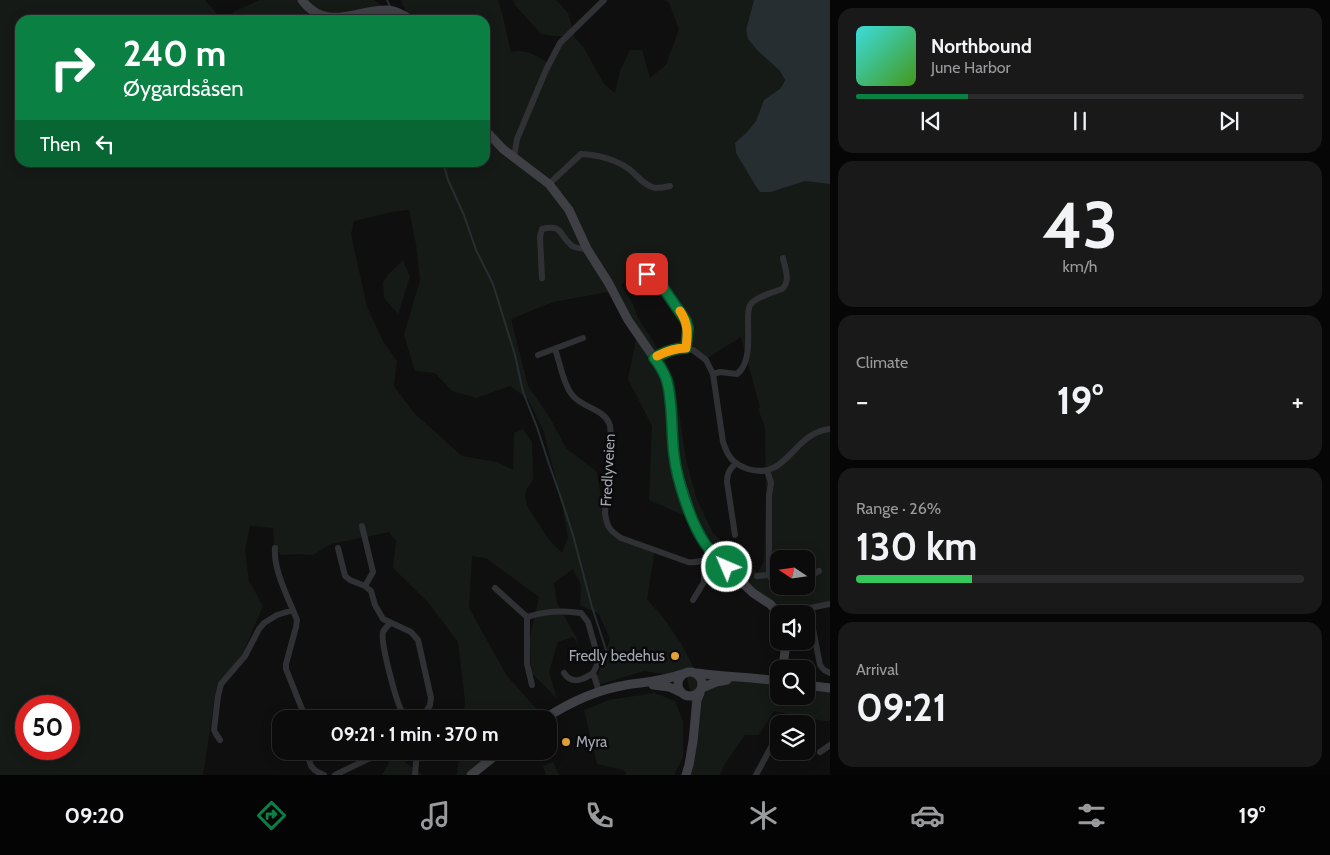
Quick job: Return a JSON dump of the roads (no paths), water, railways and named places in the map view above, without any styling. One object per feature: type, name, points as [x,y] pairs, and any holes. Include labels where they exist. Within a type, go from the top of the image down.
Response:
[{"type":"main road","points":[[302,0],[308,7],[321,15]]},
{"type":"main road","points":[[360,15],[392,10],[402,15]]},
{"type":"main road","points":[[490,135],[503,149],[549,184],[569,210],[587,249],[608,282],[628,320],[661,368],[668,388],[674,455],[679,482],[696,529],[706,546],[715,556],[745,586],[771,605]]},
{"type":"main road","points":[[643,684],[672,678],[691,671],[716,676],[770,680]]},
{"type":"main road","points":[[686,775],[693,741],[697,700],[703,683],[697,673]]},
{"type":"main road","points":[[682,674],[678,683],[679,690],[684,695],[691,710],[693,741]]},
{"type":"main road","points":[[557,711],[573,701],[599,691],[626,685],[669,686],[684,695],[696,696],[701,690],[716,682],[750,677]]},
{"type":"main road","points":[[815,686],[830,688]]},
{"type":"main road","points":[[471,775],[490,760]]},
{"type":"street","points":[[514,157],[517,139],[560,42],[604,0]]},
{"type":"street","points":[[549,184],[581,154],[596,155],[613,160],[630,169],[645,184],[655,188],[670,186]]},
{"type":"street","points":[[542,278],[540,237],[542,229],[551,227],[559,230],[571,245],[587,249]]},
{"type":"street","points":[[712,374],[720,372],[738,374],[742,371],[745,365],[748,344],[748,311],[750,305],[756,300],[786,286],[783,258]]},
{"type":"street","points":[[647,274],[660,283],[686,321],[688,328],[686,348]]},
{"type":"street","points":[[538,355],[583,338]]},
{"type":"street","points":[[654,358],[669,350],[686,348],[700,354],[706,360],[712,374],[723,442],[735,464],[755,471],[768,470],[785,460],[798,445],[816,432],[830,429]]},
{"type":"street","name":"Fredlyveien","points":[[556,349],[566,384],[573,396],[580,403],[595,410],[609,423],[611,435],[605,513],[611,532],[621,538],[688,562],[696,563],[715,556]]},
{"type":"street","points":[[735,464],[727,475],[735,535]]},
{"type":"street","points":[[758,576],[769,575],[771,482],[768,470]]},
{"type":"street","points":[[362,526],[373,572],[365,586]]},
{"type":"street","points":[[276,548],[274,556],[277,568],[297,620],[286,670],[302,710]]},
{"type":"street","points":[[338,548],[346,576],[371,591],[383,619],[411,632],[418,640],[432,698],[427,710]]},
{"type":"street","points":[[693,600],[704,582],[704,561]]},
{"type":"street","points":[[495,588],[527,617],[527,664],[532,684]]},
{"type":"street","points":[[815,607],[830,604]]},
{"type":"street","points":[[220,740],[214,730],[221,684],[245,656],[259,629],[277,615],[293,610]]},
{"type":"street","points":[[527,617],[542,612],[568,611],[581,613],[588,622],[599,661],[593,673],[586,678],[569,680],[564,673]]},
{"type":"street","points":[[390,623],[383,632],[382,639],[402,710]]},
{"type":"street","points":[[815,639],[820,665],[830,673]]},
{"type":"street","points":[[593,673],[599,691]]},
{"type":"street","points":[[820,752],[830,745]]},
{"type":"street","points":[[756,775],[770,749]]},
{"type":"street","points":[[310,760],[315,772],[324,775]]},
{"type":"street","points":[[335,775],[368,760]]},
{"type":"street","points":[[415,775],[416,760]]},
{"type":"waterway","points":[[387,0],[390,6]]},
{"type":"waterway","points":[[444,167],[476,250],[493,284],[515,355],[523,392],[537,427],[573,535],[592,607],[607,653]]},
{"type":"place","name":"Fredly bedehus","points":[[675,656]]},
{"type":"place","name":"Myra","points":[[566,742]]}]
